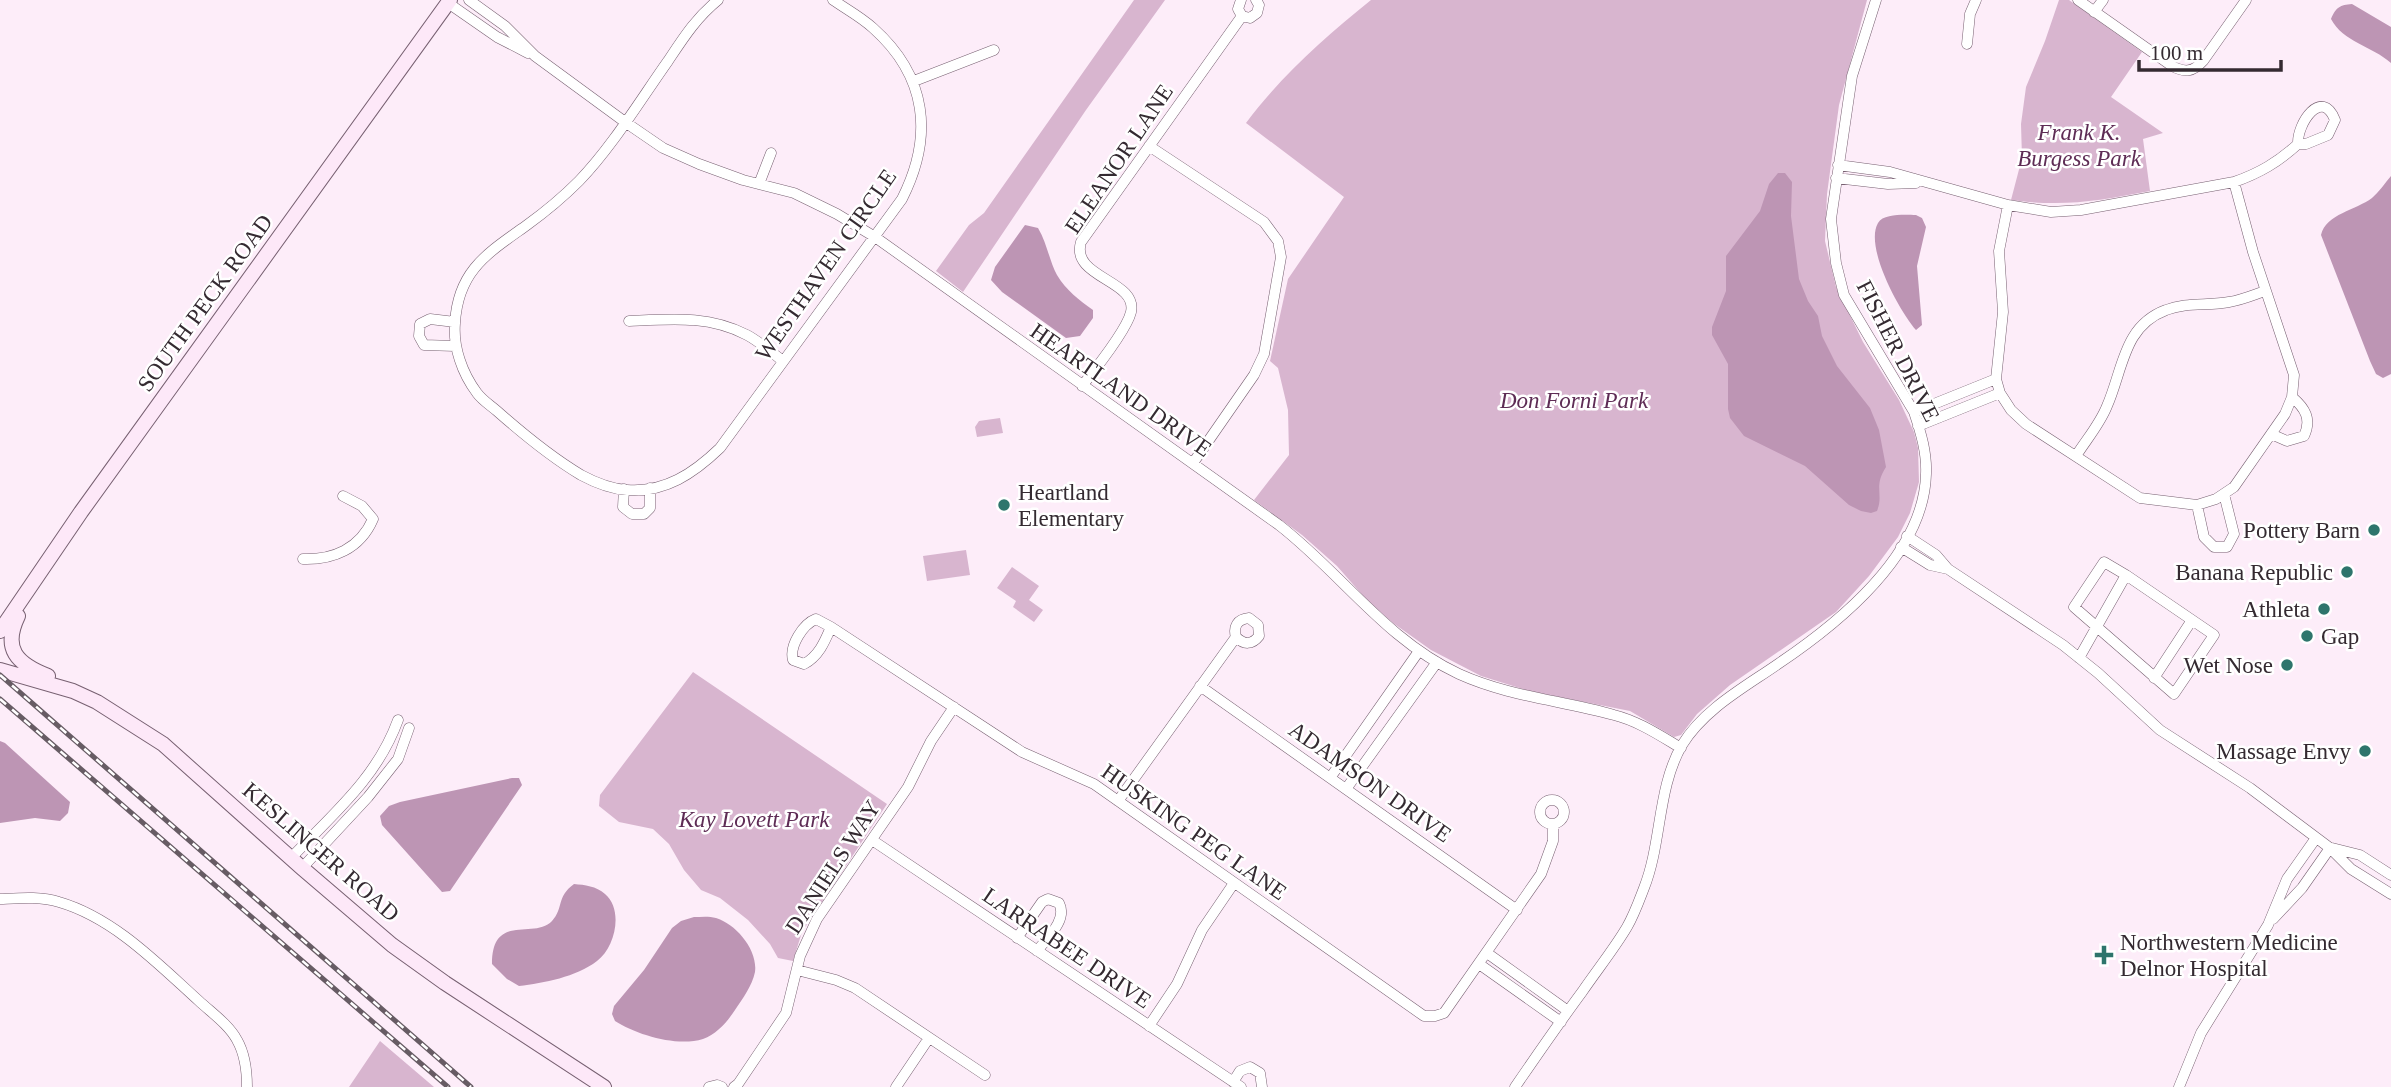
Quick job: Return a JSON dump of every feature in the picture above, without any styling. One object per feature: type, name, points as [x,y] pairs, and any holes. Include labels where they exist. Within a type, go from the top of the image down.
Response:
[{"type":"main road","name":"SOUTH PECK ROAD","points":[[0,631],[81,512],[449,1]]},
{"type":"main road","points":[[34,584],[11,633],[13,651],[28,667],[73,691]]},
{"type":"main road","name":"KESLINGER ROAD","points":[[0,670],[73,691],[97,702],[163,744],[392,945],[604,1087]]},
{"type":"street","name":"HEARTLAND DRIVE","points":[[469,0],[505,26],[535,56],[663,148],[699,164],[793,193],[837,214],[874,237],[1295,538],[1378,620],[1419,651],[1483,684],[1509,693],[1631,720],[1681,748]]},
{"type":"street","name":"WESTHAVEN CIRCLE","points":[[712,2],[699,15],[625,122],[581,179],[535,219],[499,243],[476,265],[461,291],[455,322],[455,346],[466,375],[478,394],[518,430],[583,476],[624,489],[650,488],[677,481],[701,466],[720,448],[902,199],[918,162],[923,135],[922,111],[914,81],[890,45],[871,26],[833,0]]},
{"type":"street","points":[[1241,0],[1238,9],[1242,16]]},
{"type":"street","name":"ELEANOR LANE","points":[[1082,386],[1128,321],[1132,306],[1123,291],[1086,265],[1079,248],[1084,236],[1242,16],[1250,18],[1257,13],[1259,5],[1256,0]]},
{"type":"street","name":"FISHER DRIVE","points":[[1515,1087],[1627,927],[1634,913],[1651,866],[1667,788],[1681,748],[1698,724],[1722,703],[1805,646],[1839,619],[1870,588],[1907,536],[1919,510],[1926,477],[1919,426],[1914,412],[1844,295],[1836,263],[1831,219],[1852,76],[1876,0]]},
{"type":"street","points":[[1967,44],[1970,14],[1976,0]]},
{"type":"street","points":[[2078,0],[2172,66],[2190,71],[2203,61],[2246,0]]},
{"type":"street","points":[[2094,12],[2103,0]]},
{"type":"street","name":"HEARTLAND DRIVE","points":[[449,1],[497,37],[535,56]]},
{"type":"street","points":[[914,81],[994,50]]},
{"type":"street","points":[[1838,165],[1890,172],[2008,205],[2051,212],[2081,210],[2234,182],[2271,167],[2298,144]]},
{"type":"street","points":[[1149,146],[1264,222],[1281,249],[1280,271],[1261,363],[1193,463]]},
{"type":"street","points":[[759,184],[771,153]]},
{"type":"street","points":[[1836,178],[1888,184],[1928,182]]},
{"type":"street","points":[[2008,205],[1999,251],[2003,312],[1996,379],[2000,393],[2017,417],[2140,498],[2197,505],[2234,487],[2285,414],[2292,397],[2294,375],[2265,290],[2234,182]]},
{"type":"street","points":[[2076,456],[2102,416],[2124,354],[2132,337],[2145,321],[2168,309],[2229,303],[2265,290]]},
{"type":"street","points":[[629,321],[691,318],[719,323],[748,336],[783,361]]},
{"type":"street","points":[[455,322],[430,319],[420,324],[419,336],[424,345],[455,346]]},
{"type":"street","points":[[1914,412],[1996,379]]},
{"type":"street","points":[[1919,426],[2000,393]]},
{"type":"street","points":[[2271,434],[2287,442],[2304,436],[2309,423],[2305,411],[2292,397]]},
{"type":"street","points":[[624,489],[623,506],[632,514],[644,514],[650,508],[650,488]]},
{"type":"street","points":[[2197,505],[2204,537],[2214,547],[2227,547],[2234,534],[2224,494]]},
{"type":"street","points":[[303,559],[337,556],[368,531],[373,519],[362,506],[343,496]]},
{"type":"street","points":[[1907,536],[1936,555],[1948,569],[2079,657],[2160,730],[2250,788],[2330,848],[2351,869],[2391,894]]},
{"type":"street","points":[[1900,547],[1930,565],[1948,569]]},
{"type":"street","points":[[2104,562],[2126,575],[2214,635],[2174,694],[2074,607],[2104,562]]},
{"type":"street","points":[[2079,657],[2126,575]]},
{"type":"street","points":[[816,619],[831,627],[820,650],[811,661],[804,664],[793,660],[793,648],[808,623],[816,619]]},
{"type":"street","points":[[2154,678],[2192,620]]},
{"type":"street","name":"HUSKING PEG LANE","points":[[831,627],[1028,756],[1086,780],[1424,1016],[1444,1013],[1517,910],[1545,865],[1552,841],[1553,824]]},
{"type":"street","points":[[1118,801],[1236,637]]},
{"type":"street","points":[[1330,778],[1419,651]]},
{"type":"street","points":[[1346,789],[1437,662]]},
{"type":"street","name":"ADAMSON DRIVE","points":[[1200,686],[1517,910]]},
{"type":"street","name":"DANIELS WAY","points":[[734,1087],[786,1013],[800,956],[817,919],[908,787],[931,741],[954,707]]},
{"type":"street","points":[[297,863],[368,779],[391,741],[398,720]]},
{"type":"street","points":[[297,863],[368,797],[398,759],[409,728]]},
{"type":"street","points":[[2179,1087],[2201,1033],[2268,925],[2287,878],[2316,838]]},
{"type":"street","name":"LARRABEE DRIVE","points":[[872,841],[1237,1084]]},
{"type":"street","points":[[2330,848],[2360,855],[2391,875]]},
{"type":"street","points":[[2268,925],[2302,888],[2330,848]]},
{"type":"street","points":[[1149,1026],[1177,984],[1196,940],[1234,883]]},
{"type":"street","points":[[0,899],[31,897],[57,901],[82,910],[113,928],[170,975],[237,1039],[247,1067],[247,1087]]},
{"type":"street","points":[[1017,938],[1042,902],[1048,899],[1059,903],[1062,909],[1060,920],[1037,951]]},
{"type":"street","points":[[1487,953],[1568,1011]]},
{"type":"street","points":[[1479,964],[1560,1022]]},
{"type":"street","points":[[797,970],[855,988],[985,1075]]},
{"type":"street","points":[[896,1087],[929,1038]]},
{"type":"street","points":[[1237,1084],[1240,1072],[1250,1067],[1260,1073],[1262,1087]]},
{"type":"street","points":[[709,1087],[722,1087]]},
{"type":"green space","points":[[1134,0],[1165,0],[1086,110],[963,292],[936,271],[969,225],[984,213]]},
{"type":"green space","name":"Don Forni Park","points":[[1371,0],[1867,0],[1839,105],[1827,194],[1825,241],[1836,287],[1863,342],[1899,400],[1914,432],[1918,448],[1919,482],[1910,513],[1898,537],[1869,576],[1836,612],[1730,685],[1697,714],[1681,735],[1674,737],[1630,711],[1529,691],[1481,676],[1431,650],[1393,623],[1302,535],[1254,500],[1289,455],[1288,410],[1278,368],[1270,361],[1288,279],[1344,197],[1246,123],[1304,58]]},
{"type":"green space","name":"Frank K. Burgess Park","points":[[2059,0],[2069,0],[2142,52],[2111,97],[2163,133],[2143,139],[2150,191],[2081,202],[2011,200],[2022,158],[2021,124],[2026,87]]},
{"type":"green space","points":[[1000,418],[1003,433],[977,437],[975,427],[979,421]]},
{"type":"green space","points":[[966,550],[970,575],[927,581],[923,556]]},
{"type":"green space","points":[[1012,567],[1039,586],[1029,600],[1043,610],[1034,622],[1013,607],[1016,601],[997,588]]},
{"type":"green space","name":"Kay Lovett Park","points":[[693,672],[887,804],[802,932],[793,961],[778,958],[770,944],[748,920],[720,898],[701,890],[684,870],[669,844],[653,829],[619,822],[599,806],[600,795]]},
{"type":"green space","points":[[380,1041],[434,1087],[349,1087]]},
{"type":"shaded area","points":[[2352,4],[2391,27],[2391,63],[2350,39],[2336,27],[2331,19],[2335,12],[2339,7]]},
{"type":"shaded area","points":[[1778,173],[1785,173],[1792,182],[1791,216],[1799,279],[1818,316],[1822,336],[1837,366],[1870,408],[1879,430],[1886,467],[1880,480],[1877,511],[1871,513],[1849,505],[1805,466],[1744,436],[1730,418],[1728,364],[1712,335],[1712,327],[1726,291],[1726,256],[1760,211],[1769,184]]},
{"type":"shaded area","points":[[2391,176],[2391,374],[2383,378],[2376,374],[2370,361],[2321,235],[2329,222],[2372,198]]},
{"type":"shaded area","points":[[1916,215],[1922,218],[1926,227],[1917,266],[1922,325],[1916,330],[1901,309],[1886,279],[1876,247],[1875,234],[1878,223],[1885,218]]},
{"type":"shaded area","points":[[1025,225],[1038,228],[1061,280],[1093,310],[1093,318],[1080,336],[1066,338],[1002,292],[991,280],[995,267]]},
{"type":"shaded area","points":[[0,741],[70,802],[68,813],[60,821],[35,818],[0,823]]},
{"type":"shaded area","points":[[519,778],[522,785],[450,891],[442,892],[382,825],[380,816],[389,806],[400,802]]},
{"type":"shaded area","points":[[574,884],[598,889],[611,901],[616,919],[609,947],[589,967],[570,975],[519,986],[507,979],[492,964],[494,948],[499,938],[515,930],[544,926],[552,921],[562,898]]},
{"type":"shaded area","points":[[694,917],[724,921],[744,939],[753,955],[755,972],[752,982],[729,1019],[708,1037],[681,1042],[646,1035],[615,1021],[612,1014],[614,1006],[644,970],[672,928],[681,921]]},
{"type":"railway","points":[[0,675],[471,1087]]},
{"type":"railway","points":[[0,699],[448,1087]]},
{"type":"place","name":"Heartland Elementary","points":[[1004,505]]},
{"type":"place","name":"Pottery Barn","points":[[2374,530]]},
{"type":"place","name":"Banana Republic","points":[[2347,572]]},
{"type":"place","name":"Athleta","points":[[2324,609]]},
{"type":"place","name":"Gap","points":[[2307,636]]},
{"type":"place","name":"Wet Nose","points":[[2287,665]]},
{"type":"place","name":"Massage Envy","points":[[2365,751]]},
{"type":"place","name":"Northwestern Medicine Delnor Hospital","points":[[2104,955]]}]
